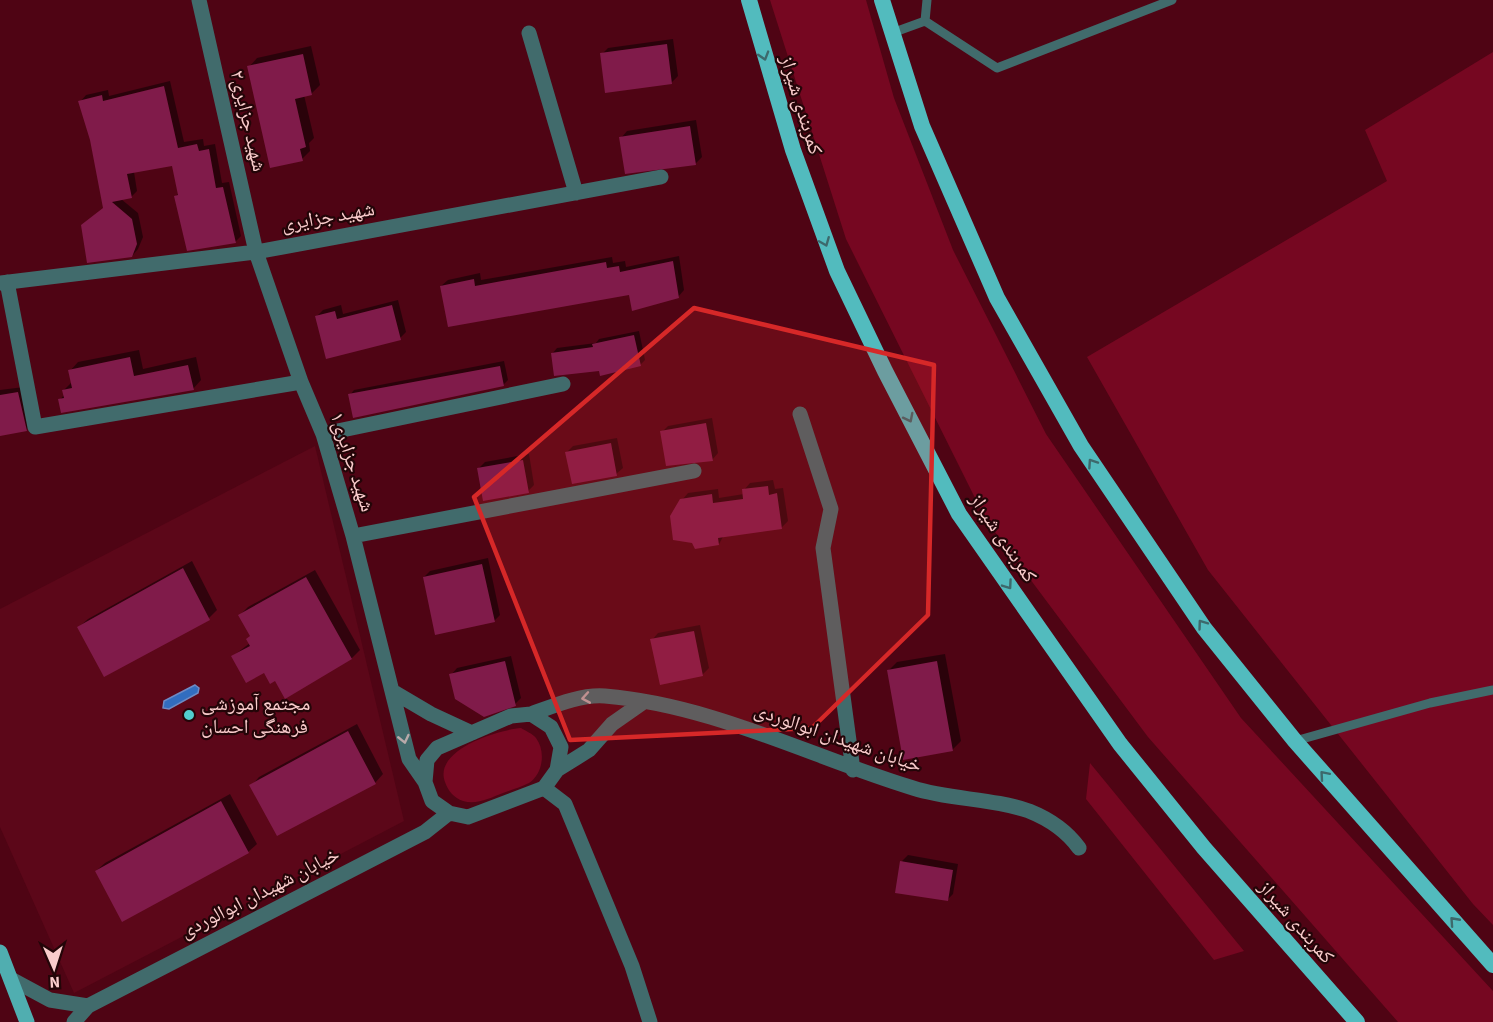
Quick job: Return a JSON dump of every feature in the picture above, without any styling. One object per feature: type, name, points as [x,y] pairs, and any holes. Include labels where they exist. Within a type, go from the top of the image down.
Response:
[{"type":"highway","name":"کمربندی شیراز","points":[[749,0],[793,150],[837,271],[885,371],[959,514],[1120,744],[1204,848],[1296,956],[1357,1022]]},
{"type":"highway","points":[[882,0],[922,126],[997,298],[1075,436],[1204,628],[1294,741],[1493,965]]},
{"type":"main road","points":[[0,952],[27,1022]]},
{"type":"street","name":"شهید جزایری۲","points":[[199,0],[256,252]]},
{"type":"street","points":[[529,33],[576,193]]},
{"type":"street","name":"شهید جزایری","points":[[4,283],[256,252],[661,177]]},
{"type":"street","name":"شهید جزایری۱","points":[[256,252],[301,382],[323,434],[352,536],[409,759],[425,782]]},
{"type":"street","points":[[4,283],[35,427],[301,382]]},
{"type":"street","points":[[323,434],[563,384]]},
{"type":"street","points":[[800,414],[831,509],[824,548],[853,770]]},
{"type":"street","points":[[352,536],[694,471]]},
{"type":"street","points":[[392,691],[430,714],[472,733]]},
{"type":"street","name":"خیابان شهیدان ابوالوردی","points":[[531,714],[564,702],[603,695],[701,714],[739,726],[853,770],[917,790],[1026,810],[1052,821],[1079,848]]},
{"type":"street","points":[[557,770],[561,747],[550,727],[531,714],[511,716],[437,748],[427,760],[425,782],[432,801],[449,813],[468,817],[544,788],[557,770],[589,750],[612,724],[642,703]]},
{"type":"street","points":[[544,788],[565,804],[632,966],[650,1022]]},
{"type":"street","name":"خیابان شهیدان ابوالوردی","points":[[74,1022],[88,1006],[425,832],[449,813]]},
{"type":"street","points":[[11,979],[50,1000],[88,1006]]},
{"type":"lane","points":[[925,21],[927,0]]},
{"type":"lane","points":[[925,21],[997,68],[1172,0]]},
{"type":"lane","points":[[892,33],[925,21]]},
{"type":"lane","points":[[1294,741],[1430,703],[1493,690]]},
{"type":"highlighted area","points":[[694,308],[934,365],[928,615],[812,728],[570,740],[474,497]]},
{"type":"shaded area","points":[[770,0],[866,0],[894,98],[953,250],[1046,434],[1241,718],[1493,991],[1493,1022],[1398,1022],[1148,737],[986,520],[846,239]]},
{"type":"shaded area","points":[[1493,52],[1493,925],[1473,904],[1208,570],[1087,357],[1387,181],[1365,130]]},
{"type":"shaded area","name":"مجتمع آموزشی فرهنگی احسان","points":[[315,446],[404,821],[74,993],[0,827],[0,609]]},
{"type":"shaded area","points":[[521,728],[535,737],[541,749],[540,768],[534,779],[523,786],[478,802],[463,801],[452,794],[445,782],[444,771],[448,760],[457,751],[483,738]]},
{"type":"shaded area","points":[[1090,763],[1244,951],[1214,960],[1086,799]]},
{"type":"water","points":[[195,685],[199,688],[198,693],[169,709],[163,708],[164,701]]},
{"type":"building","points":[[667,44],[672,84],[605,93],[600,53]]},
{"type":"building","points":[[303,54],[312,95],[295,99],[306,147],[300,149],[303,161],[270,168],[247,66]]},
{"type":"building","points":[[164,86],[178,148],[197,144],[199,151],[209,149],[216,188],[223,187],[236,243],[187,251],[174,196],[178,195],[172,166],[127,174],[132,198],[112,202],[132,219],[137,244],[132,257],[87,263],[81,225],[103,208],[90,140],[78,101],[102,95],[103,101]]},
{"type":"building","points":[[690,126],[696,165],[625,174],[619,137]]},
{"type":"building","points":[[673,261],[679,298],[632,311],[629,295],[448,327],[440,286],[474,279],[475,286],[606,262],[607,268],[619,266],[620,272]]},
{"type":"building","points":[[392,305],[401,340],[326,359],[315,316],[335,311],[337,319]]},
{"type":"building","points":[[634,335],[641,366],[600,376],[599,371],[554,376],[551,353],[593,347],[592,344]]},
{"type":"building","points":[[130,357],[134,376],[188,365],[194,390],[61,413],[58,399],[64,398],[62,390],[72,388],[68,370]]},
{"type":"building","points":[[500,366],[504,386],[353,418],[348,394]]},
{"type":"building","points":[[18,392],[27,431],[0,436],[0,395]]},
{"type":"building","points":[[706,423],[713,461],[666,466],[660,431]]},
{"type":"building","points":[[611,443],[617,476],[572,484],[565,452]]},
{"type":"building","points":[[523,460],[529,493],[483,501],[477,468]]},
{"type":"building","points":[[768,486],[769,495],[777,493],[782,529],[718,538],[719,545],[695,549],[692,543],[673,540],[670,516],[680,499],[712,494],[713,503],[743,499],[742,489]]},
{"type":"building","points":[[482,564],[495,622],[435,635],[423,577]]},
{"type":"building","points":[[183,568],[210,620],[104,677],[77,627]]},
{"type":"building","points":[[306,577],[352,659],[285,699],[275,681],[270,684],[264,673],[246,683],[231,656],[250,646],[246,639],[250,636],[238,615]]},
{"type":"building","points":[[694,631],[703,676],[660,685],[650,639]]},
{"type":"building","points":[[505,661],[516,706],[484,717],[455,699],[449,674]]},
{"type":"building","points":[[937,661],[953,751],[903,760],[887,670]]},
{"type":"building","points":[[348,731],[376,784],[277,836],[249,785]]},
{"type":"building","points":[[221,801],[249,853],[122,922],[95,871]]},
{"type":"building","points":[[900,861],[953,870],[948,901],[895,893]]},
{"type":"place","name":"مجتمع آموزشی فرهنگی احسان","points":[[189,715]]}]
